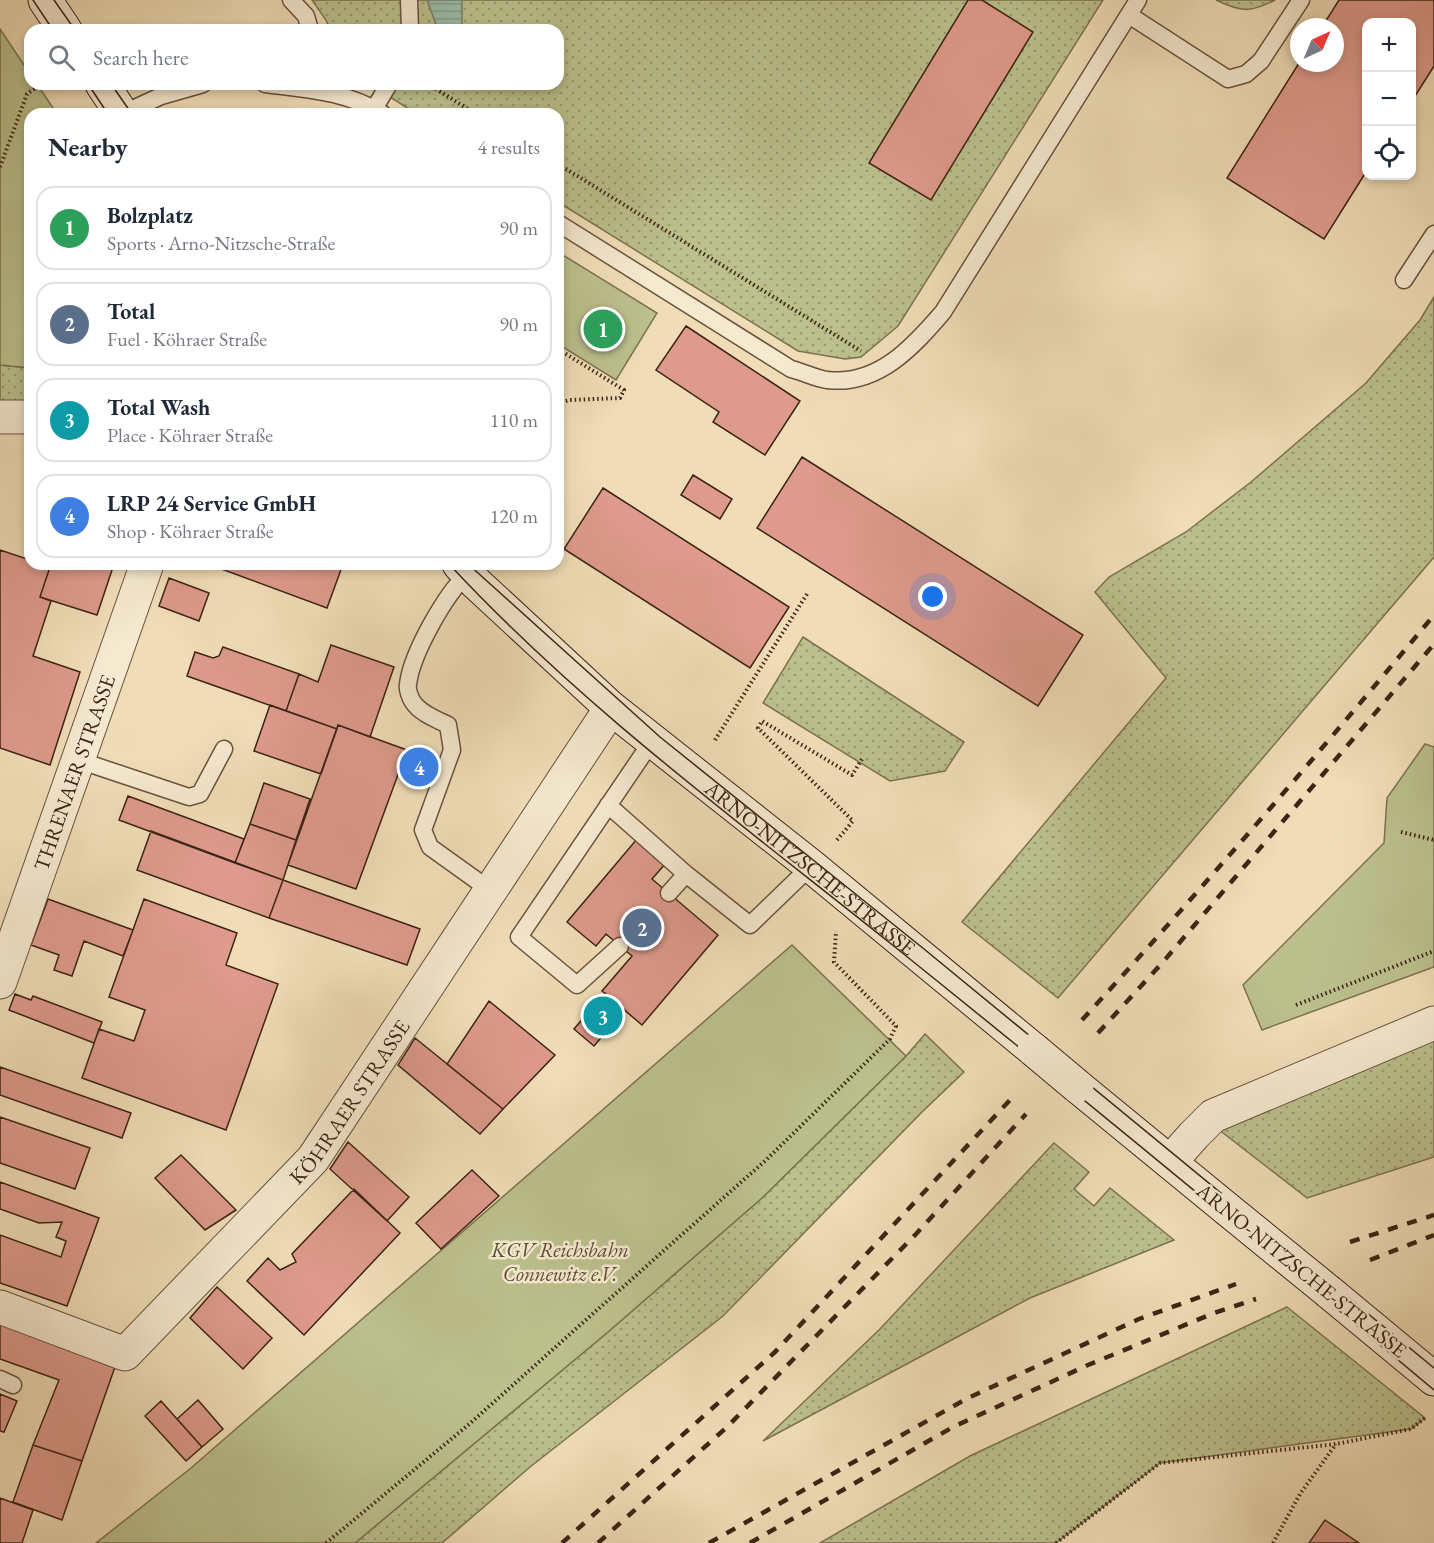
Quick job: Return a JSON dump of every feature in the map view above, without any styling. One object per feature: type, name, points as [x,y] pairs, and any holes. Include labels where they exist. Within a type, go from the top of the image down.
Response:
[{"type":"street","points":[[45,0],[61,24]]},
{"type":"street","points":[[106,90],[118,108]]},
{"type":"street","points":[[0,417],[24,417]]},
{"type":"street","name":"THRENAER STRASSE","points":[[0,982],[145,570]]},
{"type":"street","name":"ARNO-NITZSCHE-STRASSE","points":[[469,571],[611,708],[811,866],[1434,1379]]},
{"type":"street","name":"KÖHRAER STRASSE","points":[[0,1307],[125,1354],[313,1159],[611,708]]},
{"type":"street","points":[[1170,1162],[1214,1116],[1434,1023]]},
{"type":"lane","points":[[291,0],[306,16],[308,24]]},
{"type":"lane","points":[[409,0],[410,24]]},
{"type":"lane","points":[[564,227],[791,369],[827,380],[863,378],[886,367],[916,344],[943,312],[1138,0]]},
{"type":"lane","points":[[1129,15],[1228,79],[1246,74],[1261,61],[1301,0]]},
{"type":"lane","points":[[135,108],[161,96],[182,90]]},
{"type":"lane","points":[[332,90],[372,108]]},
{"type":"lane","points":[[380,108],[387,90]]},
{"type":"lane","points":[[1404,280],[1434,234]]},
{"type":"lane","points":[[469,571],[433,622],[413,665],[407,687],[413,703],[427,714],[448,725],[452,750],[423,830],[426,839],[430,847],[490,891]]},
{"type":"lane","points":[[620,946],[577,985],[519,937],[652,741]]},
{"type":"lane","points":[[78,760],[189,797],[200,794],[224,749]]},
{"type":"lane","points":[[608,805],[686,874],[750,925],[811,866]]},
{"type":"lane","points":[[669,893],[686,874]]},
{"type":"path","points":[[0,167],[27,94],[33,90]]},
{"type":"path","points":[[438,90],[467,108]]},
{"type":"path","points":[[564,168],[886,367]]},
{"type":"path","points":[[564,353],[624,390],[620,398],[564,402]]},
{"type":"path","points":[[715,740],[807,594]]},
{"type":"path","points":[[837,840],[853,821],[758,728],[762,721],[852,775],[862,759]]},
{"type":"path","points":[[1401,832],[1434,840]]},
{"type":"path","points":[[326,1543],[467,1426],[678,1239],[765,1160],[890,1039],[896,1026],[834,962],[836,932]]},
{"type":"path","points":[[1296,1005],[1434,951]]},
{"type":"path","points":[[1056,1543],[1160,1463],[1336,1444],[1411,1429],[1425,1418]]},
{"type":"path","points":[[1273,1543],[1300,1494],[1336,1444]]},
{"type":"green space","points":[[312,0],[1103,0],[898,326],[861,357],[845,359],[798,351],[564,206],[564,108],[407,108],[379,90],[564,90],[564,24],[328,24]]},
{"type":"green space","points":[[1216,0],[1275,0],[1252,9],[1239,9]]},
{"type":"green space","points":[[0,29],[24,65],[24,90],[41,90],[53,108],[24,108],[24,367],[0,365]]},
{"type":"green space","points":[[564,256],[657,313],[616,380],[564,348]]},
{"type":"green space","points":[[1434,297],[1434,557],[1058,998],[962,922],[1166,678],[1095,592],[1109,577],[1186,532],[1251,482],[1366,383],[1420,320]]},
{"type":"green space","points":[[0,365],[24,367],[24,405],[0,405]]},
{"type":"green space","points":[[803,637],[964,742],[945,771],[890,781],[763,703]]},
{"type":"green space","points":[[1425,744],[1434,747],[1434,967],[1262,1030],[1243,985],[1384,843],[1387,798]]},
{"type":"green space","name":"KGV Reichsbahn Connewitz e.V.","points":[[792,945],[906,1056],[762,1198],[608,1332],[355,1543],[96,1543],[191,1468]]},
{"type":"green space","points":[[925,1034],[964,1072],[723,1316],[530,1467],[442,1543],[355,1543],[608,1332],[762,1198],[906,1056]]},
{"type":"green space","points":[[1434,1037],[1434,1157],[1307,1198],[1218,1129]]},
{"type":"green space","points":[[1054,1143],[1089,1172],[1074,1189],[1094,1206],[1110,1188],[1174,1240],[1030,1298],[763,1441],[880,1329]]},
{"type":"green space","points":[[1287,1307],[1425,1418],[1411,1429],[1160,1463],[1056,1543],[820,1543],[970,1456]]},
{"type":"shaded area","points":[[427,0],[462,0],[462,24],[436,24]]},
{"type":"building","points":[[968,0],[982,0],[1033,32],[931,200],[869,163]]},
{"type":"building","points":[[1339,0],[1434,0],[1434,66],[1416,95],[1416,18],[1362,18],[1362,178],[1324,239],[1227,178],[1293,72],[1344,72],[1344,18],[1328,18]]},
{"type":"building","points":[[686,326],[800,401],[765,455],[713,422],[719,412],[656,370]]},
{"type":"building","points":[[802,457],[1083,635],[1038,706],[757,528]]},
{"type":"building","points":[[693,475],[732,499],[720,519],[681,495]]},
{"type":"building","points":[[603,488],[789,607],[750,668],[564,549]]},
{"type":"building","points":[[0,550],[24,558],[24,570],[49,570],[40,597],[51,601],[33,656],[80,672],[50,765],[0,748]]},
{"type":"building","points":[[49,570],[112,570],[97,615],[40,597]]},
{"type":"building","points":[[224,570],[341,570],[327,608]]},
{"type":"building","points":[[169,578],[209,593],[199,621],[159,606]]},
{"type":"building","points":[[331,645],[394,667],[370,737],[338,725],[337,729],[286,711],[299,674],[318,682]]},
{"type":"building","points":[[223,647],[299,674],[286,711],[187,676],[195,652],[213,658],[219,656]]},
{"type":"building","points":[[270,705],[337,729],[321,774],[254,751]]},
{"type":"building","points":[[338,725],[407,750],[356,889],[288,865]]},
{"type":"building","points":[[264,783],[310,799],[296,840],[250,824]]},
{"type":"building","points":[[128,796],[244,839],[235,863],[119,820]]},
{"type":"building","points":[[250,824],[296,840],[283,880],[235,863]]},
{"type":"building","points":[[151,831],[283,880],[269,918],[137,870]]},
{"type":"building","points":[[637,839],[666,863],[652,879],[718,935],[642,1025],[602,991],[632,956],[606,934],[596,946],[567,922]]},
{"type":"building","points":[[283,880],[420,929],[407,965],[269,918]]},
{"type":"building","points":[[48,899],[133,930],[123,956],[84,941],[72,976],[54,970],[59,955],[31,945]]},
{"type":"building","points":[[144,899],[237,933],[226,965],[278,984],[226,1130],[82,1078],[99,1029],[134,1041],[145,1010],[109,997]]},
{"type":"building","points":[[605,993],[625,1010],[594,1046],[574,1029]]},
{"type":"building","points":[[15,994],[31,1000],[33,996],[102,1022],[94,1043],[9,1010]]},
{"type":"building","points":[[489,1001],[555,1055],[503,1109],[447,1064]]},
{"type":"building","points":[[415,1038],[503,1109],[480,1134],[398,1065]]},
{"type":"building","points":[[0,1067],[131,1113],[122,1138],[0,1095]]},
{"type":"building","points":[[0,1117],[90,1148],[75,1189],[0,1163]]},
{"type":"building","points":[[348,1142],[409,1197],[387,1221],[330,1169]]},
{"type":"building","points":[[181,1155],[236,1210],[205,1230],[155,1178]]},
{"type":"building","points":[[472,1170],[499,1196],[441,1249],[416,1223]]},
{"type":"building","points":[[0,1182],[99,1218],[67,1306],[0,1283],[0,1235],[61,1257],[66,1241],[56,1237],[62,1222],[39,1223],[0,1209]]},
{"type":"building","points":[[354,1189],[400,1233],[304,1335],[247,1281],[268,1258],[280,1270],[296,1262],[292,1254]]},
{"type":"building","points":[[217,1287],[272,1338],[243,1369],[190,1318]]},
{"type":"building","points":[[0,1321],[116,1364],[82,1461],[33,1445],[59,1380],[0,1359]]},
{"type":"building","points":[[0,1394],[17,1401],[4,1432],[0,1431]]},
{"type":"building","points":[[198,1400],[223,1429],[202,1447],[177,1419]]},
{"type":"building","points":[[161,1401],[202,1447],[186,1461],[145,1416]]},
{"type":"building","points":[[33,1445],[82,1461],[62,1520],[13,1502]]},
{"type":"building","points":[[0,1498],[33,1510],[22,1543],[0,1543]]},
{"type":"building","points":[[1325,1520],[1359,1543],[1309,1543]]},
{"type":"tram line","points":[[33,0],[49,24]]},
{"type":"tram line","points":[[54,0],[71,24]]},
{"type":"tram line","points":[[92,90],[104,108]]},
{"type":"tram line","points":[[115,90],[128,108]]},
{"type":"tram line","points":[[455,570],[552,666],[662,761],[1027,1054],[1434,1390]]},
{"type":"tram line","points":[[475,570],[660,737],[924,949],[1434,1368]]},
{"type":"railway","points":[[1082,1020],[1261,819],[1434,615]]},
{"type":"railway","points":[[1098,1033],[1163,962],[1434,644]]},
{"type":"railway","points":[[562,1543],[775,1352],[1010,1100]]},
{"type":"railway","points":[[598,1543],[727,1427],[916,1234],[1026,1114]]},
{"type":"railway","points":[[1350,1242],[1434,1215]]},
{"type":"railway","points":[[1370,1260],[1434,1235]]},
{"type":"railway","points":[[709,1543],[968,1398],[1139,1319],[1236,1284]]},
{"type":"railway","points":[[750,1543],[953,1427],[1088,1365],[1214,1313],[1256,1299]]},
{"type":"place","name":"Bolzplatz","points":[[603,329]]},
{"type":"place","name":"LRP 24 Service GmbH","points":[[419,767]]},
{"type":"place","name":"Total","points":[[642,928]]},
{"type":"place","name":"Total Wash","points":[[603,1016]]}]
